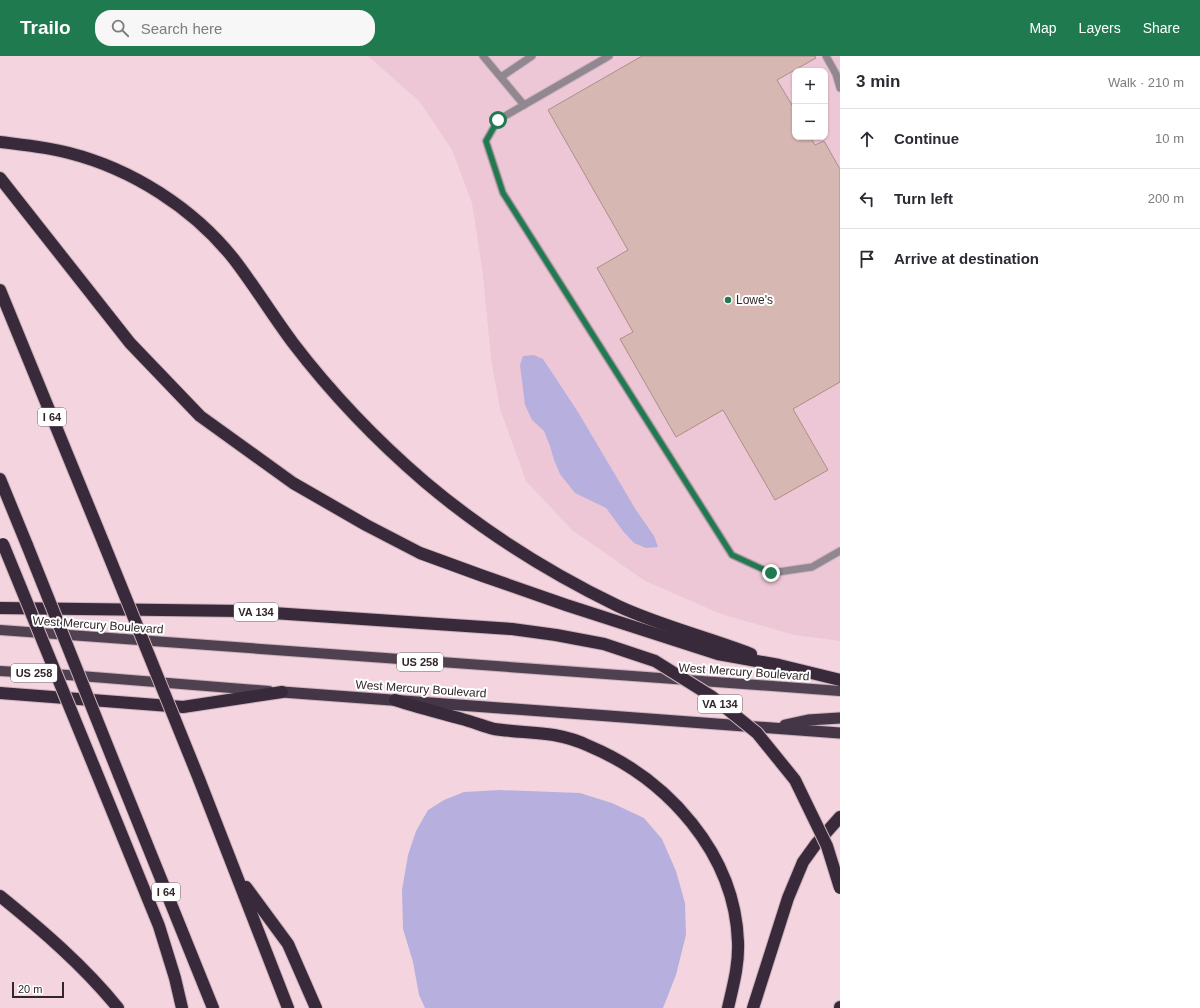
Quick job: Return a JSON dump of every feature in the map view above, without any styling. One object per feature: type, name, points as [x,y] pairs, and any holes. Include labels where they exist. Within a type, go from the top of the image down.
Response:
[{"type":"highway","points":[[0,142],[40,147],[71,154],[103,164],[131,177],[167,197],[199,223],[232,257],[291,340],[320,377],[351,412],[383,444],[425,482],[487,528],[576,584],[620,606],[662,623],[721,642],[779,665]]},
{"type":"highway","points":[[0,178],[61,257],[126,337],[200,416],[293,483],[366,525],[427,556],[566,605],[718,654],[779,665],[840,680]]},
{"type":"highway","name":"I 64","points":[[0,290],[237,875],[288,1008]]},
{"type":"highway","name":"I 64","points":[[0,479],[213,1008]]},
{"type":"highway","points":[[2,540],[159,926],[175,978],[182,1008]]},
{"type":"highway","name":"VA 134","points":[[0,608],[244,611],[512,629],[604,644],[655,661],[711,696],[757,733],[795,780],[827,846],[840,888]]},
{"type":"highway","points":[[0,693],[183,707],[282,692]]},
{"type":"highway","name":"West Mercury Boulevard","points":[[282,692],[775,727],[840,733]]},
{"type":"highway","points":[[395,700],[494,729],[556,735],[589,746],[621,762],[653,783],[679,807],[708,846],[725,877],[733,906],[738,942],[736,973],[728,1008]]},
{"type":"highway","points":[[775,727],[808,720],[840,718]]},
{"type":"highway","points":[[753,1008],[788,898],[803,862],[816,844],[840,817]]},
{"type":"highway","points":[[237,875],[288,944],[316,1008]]},
{"type":"highway","points":[[0,896],[65,952],[118,1008]]},
{"type":"main road","name":"West Mercury Boulevard","points":[[0,630],[840,691]]},
{"type":"main road","name":"West Mercury Boulevard","points":[[0,671],[282,692]]},
{"type":"lane","points":[[483,56],[524,105]]},
{"type":"lane","points":[[501,77],[532,56]]},
{"type":"lane","points":[[609,56],[498,120],[486,141],[503,193],[732,555],[771,573],[812,567],[840,551]]},
{"type":"lane","points":[[826,56],[836,74],[840,88]]},
{"type":"shaded area","points":[[368,56],[840,56],[840,641],[794,635],[721,614],[645,581],[572,530],[526,481],[500,409],[491,359],[483,275],[472,203],[452,150],[420,102]]},
{"type":"shaded area","points":[[534,355],[543,359],[578,412],[636,510],[654,536],[658,547],[646,548],[634,543],[606,508],[575,493],[560,474],[544,431],[532,420],[525,405],[520,365],[523,356]]},
{"type":"shaded area","points":[[500,790],[580,793],[612,803],[644,818],[662,839],[676,871],[685,903],[686,935],[676,975],[663,1008],[425,1008],[419,995],[413,962],[403,929],[402,890],[408,855],[416,831],[428,810],[444,800],[464,792]]},
{"type":"building","name":"Lowe's","points":[[642,56],[815,56],[816,58],[798,68],[792,68],[792,72],[777,80],[792,105],[792,140],[812,140],[815,145],[824,141],[840,169],[840,382],[793,409],[828,470],[775,500],[723,410],[676,437],[620,339],[633,332],[597,268],[628,250],[548,110]]},
{"type":"place","name":"Lowe's","points":[[728,300]]},
{"type":"route","points":[[498,120],[486,141],[503,193],[732,555],[771,573]]}]
